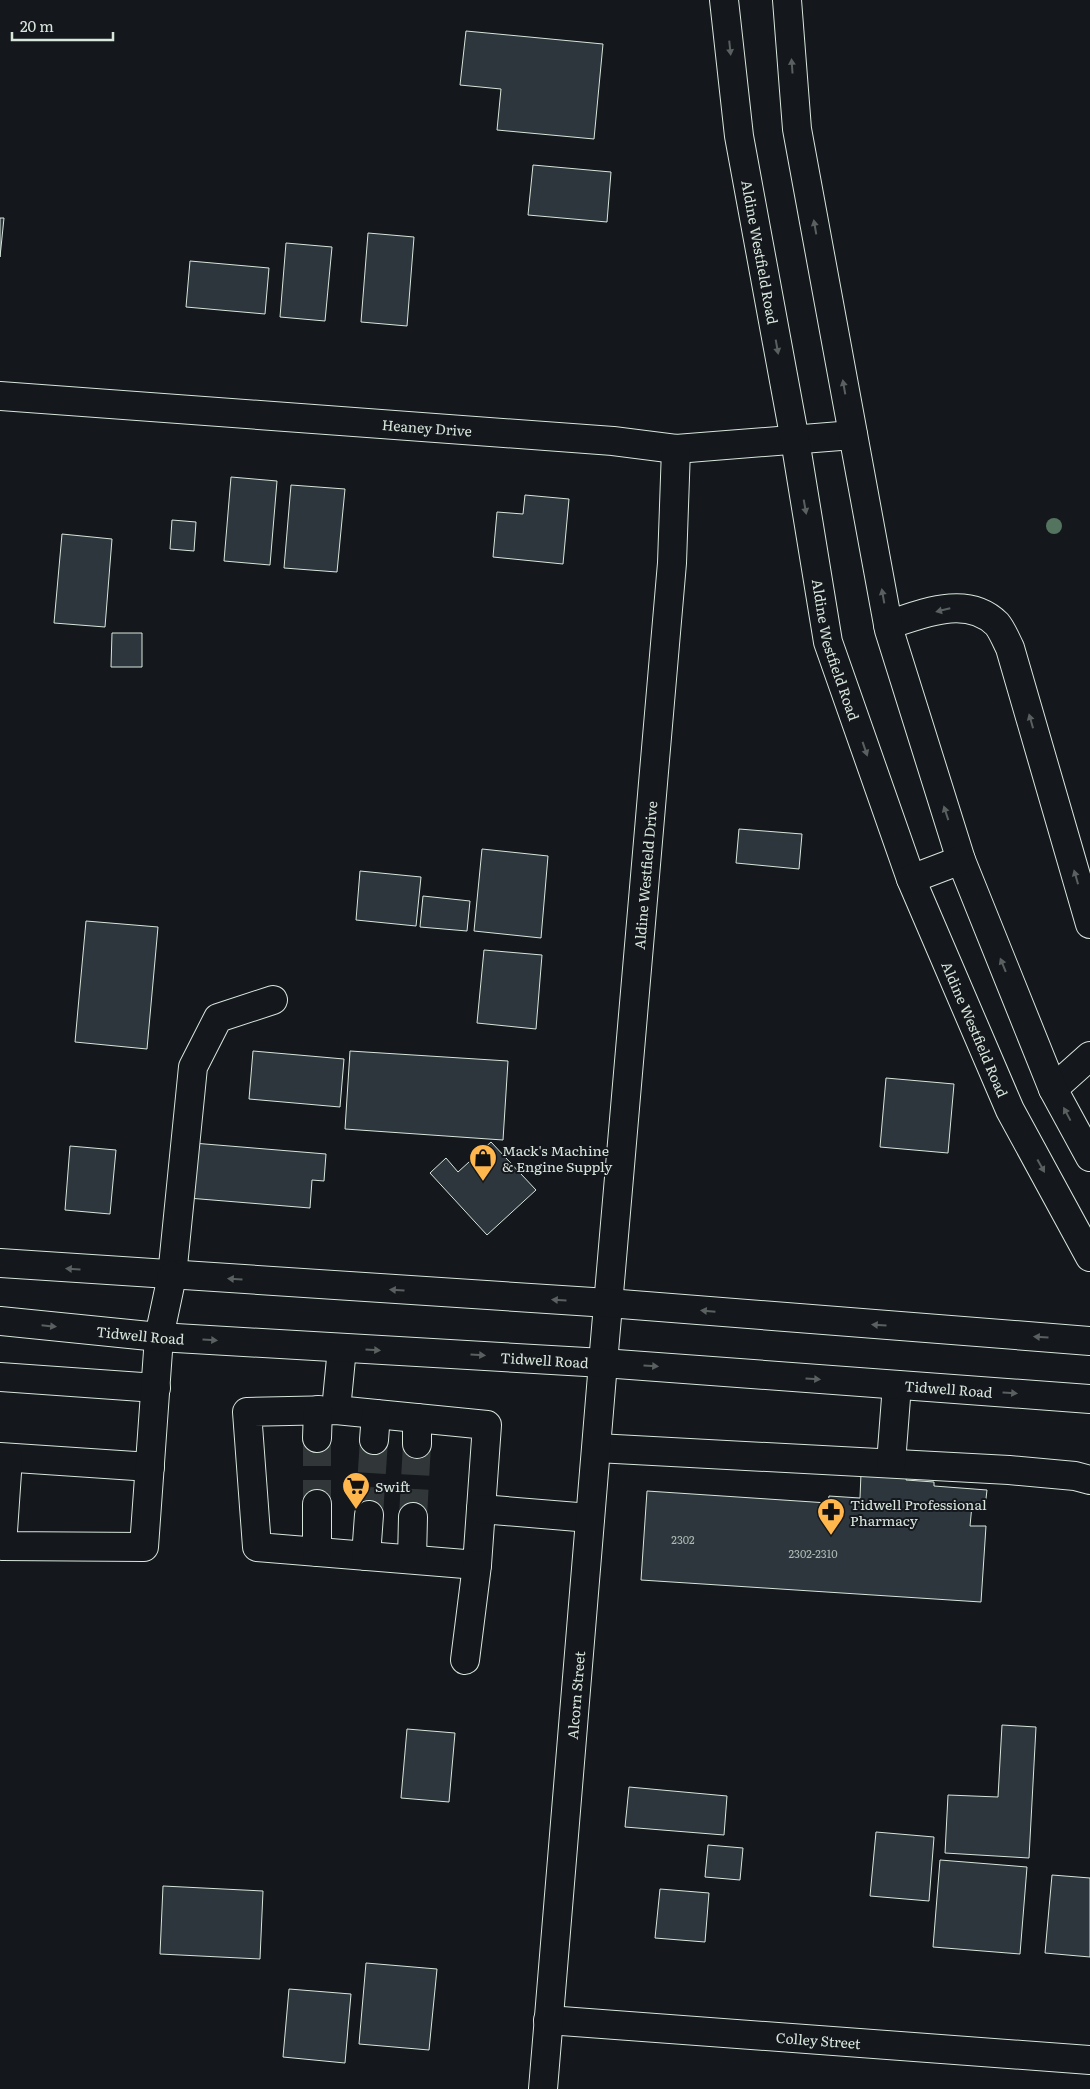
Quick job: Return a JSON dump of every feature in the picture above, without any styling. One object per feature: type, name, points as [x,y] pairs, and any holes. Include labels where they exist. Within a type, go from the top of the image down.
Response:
[{"type":"main road","name":"Aldine Westfield Road","points":[[724,0],[739,136],[794,439],[828,642],[911,880],[1010,1110],[1090,1257]]},
{"type":"main road","points":[[787,0],[797,129],[888,625],[961,860],[1053,1089],[1090,1157]]},
{"type":"main road","name":"Heaney Drive","points":[[0,396],[613,441],[676,449],[853,435]]},
{"type":"main road","name":"Aldine Westfield Drive","points":[[608,1303],[672,563],[676,449]]},
{"type":"main road","points":[[888,625],[954,607],[978,610],[998,625],[1010,648],[1090,924]]},
{"type":"main road","points":[[911,880],[961,860]]},
{"type":"main road","points":[[150,1467],[4,1458],[2,1546],[144,1547],[156,1388],[159,1337],[172,1276],[193,1067],[218,1018],[273,1000]]},
{"type":"main road","points":[[1053,1089],[1090,1056]]},
{"type":"main road","points":[[0,1263],[172,1276],[608,1303],[1090,1341]]},
{"type":"main road","name":"Alcorn Street","points":[[543,2089],[608,1303]]},
{"type":"main road","name":"Tidwell Road","points":[[0,1322],[159,1337],[602,1363],[1090,1399]]},
{"type":"main road","points":[[317,1438],[327,1410],[342,1348]]},
{"type":"main road","points":[[0,1377],[156,1388]]},
{"type":"main road","points":[[891,1463],[897,1384]]},
{"type":"main road","points":[[464,1660],[477,1565],[487,1425],[417,1431],[375,1427],[327,1410],[247,1412],[258,1547],[477,1565]]},
{"type":"main road","points":[[596,1448],[1010,1470],[1075,1476],[1090,1480]]},
{"type":"main road","points":[[317,1504],[317,1552]]},
{"type":"main road","points":[[481,1509],[590,1518]]},
{"type":"main road","points":[[366,1556],[369,1515]]},
{"type":"main road","points":[[412,1560],[413,1517]]},
{"type":"main road","name":"Colley Street","points":[[548,2020],[1090,2060]]},
{"type":"building","points":[[466,31],[603,44],[594,139],[497,130],[501,89],[460,85]]},
{"type":"building","points":[[533,165],[611,172],[607,222],[528,215]]},
{"type":"building","points":[[0,218],[4,218],[0,257]]},
{"type":"building","points":[[368,233],[414,237],[407,326],[361,322]]},
{"type":"building","points":[[286,243],[332,247],[325,321],[280,317]]},
{"type":"building","points":[[190,261],[269,268],[265,314],[186,307]]},
{"type":"building","points":[[231,477],[277,481],[270,565],[224,561]]},
{"type":"building","points":[[291,485],[345,489],[337,572],[284,568]]},
{"type":"building","points":[[525,495],[569,499],[563,564],[493,557],[497,512],[523,514]]},
{"type":"building","points":[[172,520],[196,522],[194,551],[170,549]]},
{"type":"building","points":[[62,534],[112,539],[105,627],[54,623]]},
{"type":"building","points":[[112,633],[142,633],[142,667],[111,667]]},
{"type":"building","points":[[739,829],[802,834],[799,869],[736,863]]},
{"type":"building","points":[[482,849],[548,856],[541,938],[474,931]]},
{"type":"building","points":[[360,871],[421,877],[416,926],[356,920]]},
{"type":"building","points":[[423,896],[470,901],[467,931],[420,927]]},
{"type":"building","points":[[86,921],[158,927],[147,1049],[75,1042]]},
{"type":"building","points":[[484,950],[542,955],[536,1029],[477,1023]]},
{"type":"building","points":[[253,1051],[344,1059],[340,1107],[249,1099]]},
{"type":"building","points":[[350,1051],[508,1061],[503,1140],[345,1129]]},
{"type":"building","points":[[886,1078],[954,1084],[948,1153],[880,1147]]},
{"type":"building","name":"Mack's Machine & Engine Supply","points":[[491,1142],[536,1190],[487,1235],[430,1173],[446,1158],[458,1172]]},
{"type":"building","points":[[193,1143],[326,1154],[324,1181],[312,1180],[310,1208],[188,1198]]},
{"type":"building","points":[[70,1146],[116,1150],[110,1214],[65,1210]]},
{"type":"building","points":[[861,1473],[907,1476],[906,1480],[934,1482],[934,1486],[987,1490],[985,1507],[972,1505],[970,1526],[986,1526],[981,1602],[641,1580],[647,1491],[828,1503],[829,1496],[860,1498]]},
{"type":"building","points":[[1002,1725],[1036,1727],[1029,1858],[945,1853],[948,1795],[998,1797]]},
{"type":"building","points":[[407,1729],[455,1733],[449,1802],[401,1798]]},
{"type":"building","points":[[629,1787],[727,1796],[724,1835],[625,1827]]},
{"type":"building","points":[[876,1832],[934,1837],[929,1901],[870,1896]]},
{"type":"building","points":[[708,1845],[743,1848],[740,1880],[705,1877]]},
{"type":"building","points":[[940,1860],[1027,1867],[1020,1954],[933,1947]]},
{"type":"building","points":[[1052,1875],[1090,1878],[1090,1957],[1045,1953]]},
{"type":"building","points":[[163,1886],[263,1891],[260,1959],[160,1954]]},
{"type":"building","points":[[660,1889],[709,1893],[705,1942],[655,1938]]},
{"type":"building","points":[[366,1963],[437,1969],[429,2050],[359,2044]]},
{"type":"building","points":[[289,1989],[351,1994],[345,2063],[283,2057]]},
{"type":"tunnel","points":[[317,1438],[317,1504]]},
{"type":"tunnel","points":[[369,1515],[374,1440]]},
{"type":"tunnel","points":[[413,1517],[417,1444]]},
{"type":"place","name":"Mack's Machine & Engine Supply","points":[[483,1182]]},
{"type":"place","name":"Swift","points":[[356,1510]]},
{"type":"place","name":"Tidwell Professional Pharmacy","points":[[831,1536]]}]
